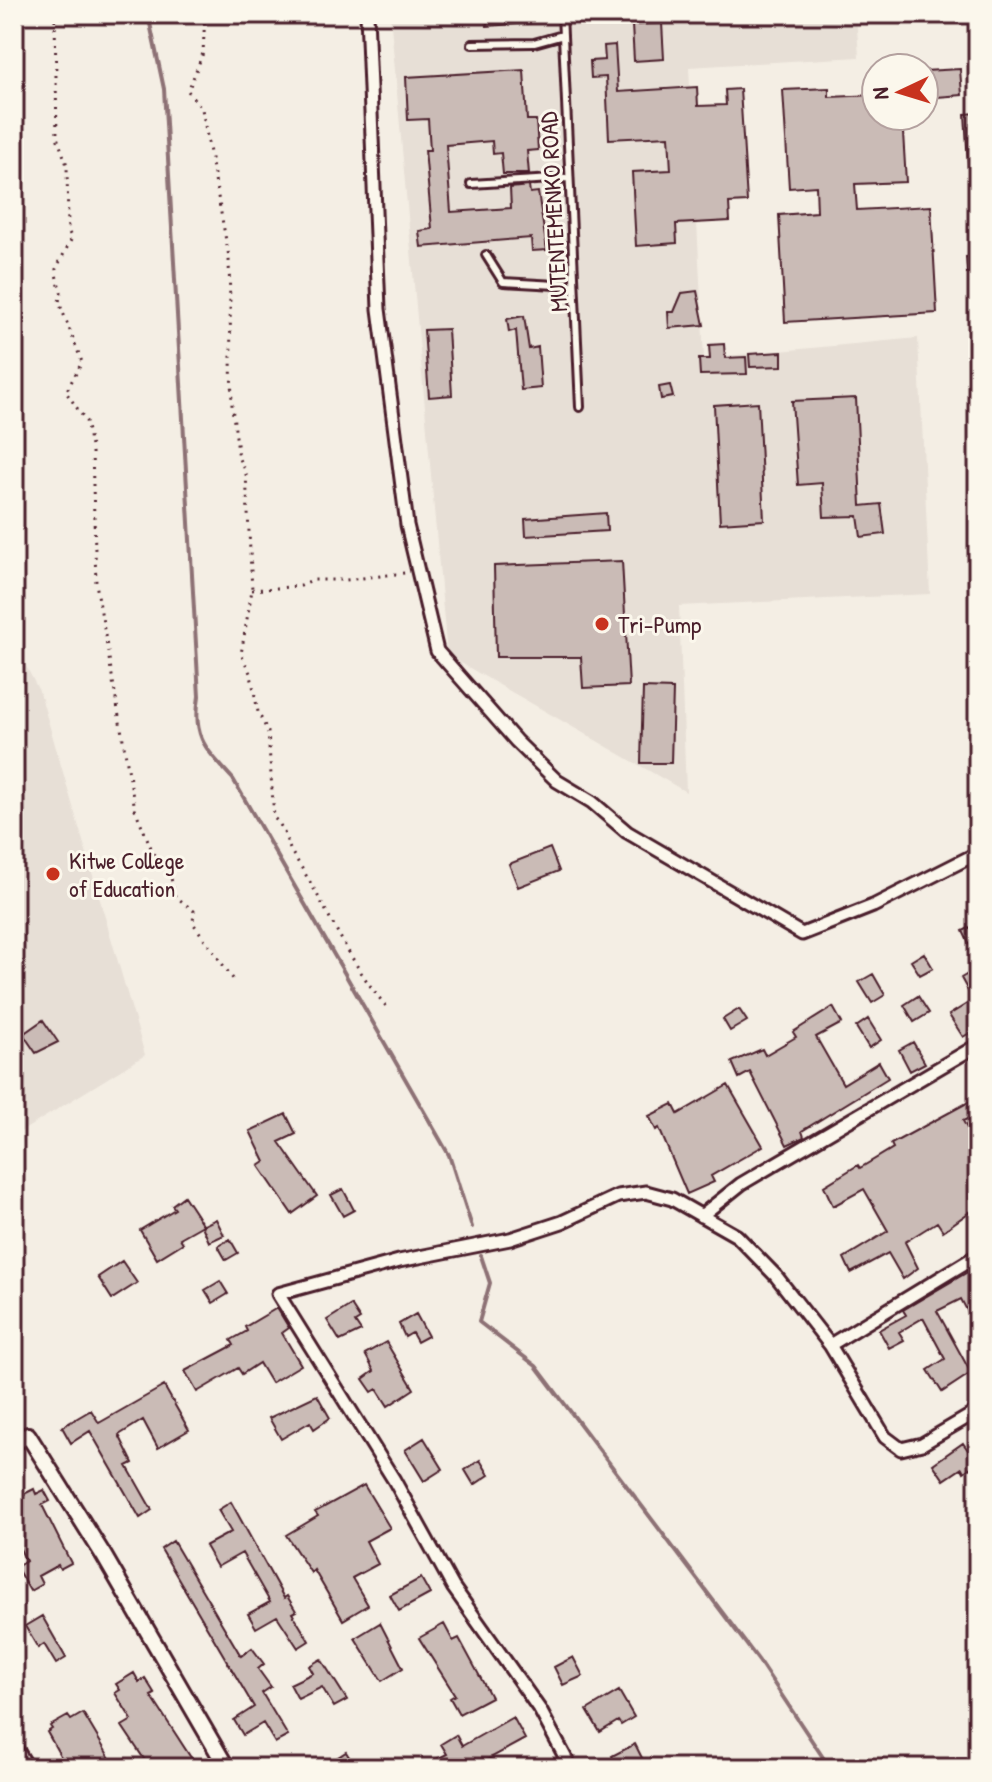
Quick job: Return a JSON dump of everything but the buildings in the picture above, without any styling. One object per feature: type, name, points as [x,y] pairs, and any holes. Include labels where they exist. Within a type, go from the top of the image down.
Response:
[{"type":"street","points":[[367,14],[379,309],[393,438],[417,575],[437,651],[516,741],[557,781],[592,802],[627,832],[802,934],[873,906],[978,853]]},
{"type":"street","points":[[701,1216],[741,1184],[978,1045]]},
{"type":"street","points":[[571,1768],[540,1710],[453,1587],[386,1467],[278,1294],[399,1261],[510,1239],[562,1222],[618,1196],[646,1192],[672,1199],[737,1236],[776,1276],[830,1345],[885,1437],[901,1449],[922,1444],[978,1411]]},
{"type":"street","points":[[830,1345],[978,1255]]},
{"type":"street","points":[[14,1443],[28,1435],[104,1556],[227,1768]]},
{"type":"street","points":[[14,1745],[28,1768]]},
{"type":"lane","name":"MUTENTEMENKO ROAD","points":[[562,14],[580,407]]},
{"type":"lane","points":[[472,44],[534,43],[563,35]]},
{"type":"lane","points":[[471,184],[569,178]]},
{"type":"lane","points":[[486,255],[503,282],[574,286]]},
{"type":"path","points":[[205,14],[203,53],[188,91],[202,109],[229,257],[232,407],[239,459],[246,474],[252,590],[241,654],[251,675],[258,712],[268,732],[274,818],[285,829],[291,852],[313,881],[328,917],[386,1006]]},
{"type":"path","points":[[55,19],[57,137],[67,165],[68,231],[72,238],[55,271],[61,292],[59,302],[82,362],[66,392],[86,421],[92,452],[96,583],[126,767],[135,809],[154,855],[171,878],[175,896],[194,911],[193,923],[236,983]]},
{"type":"path","points":[[252,590],[301,586],[314,580],[346,580],[397,573],[417,575]]},
{"type":"shaded area","points":[[390,14],[856,14],[859,57],[689,67],[704,358],[918,338],[930,594],[679,606],[686,792],[447,655]]},
{"type":"shaded area","name":"Kitwe College of Education","points":[[14,643],[40,693],[145,1055],[14,1136]]},
{"type":"waterway","points":[[148,14],[164,89],[200,733],[209,751],[233,779],[449,1155],[472,1227]]},
{"type":"waterway","points":[[481,1256],[490,1283],[479,1322],[536,1366],[759,1661],[830,1768]]},
{"type":"place","name":"Tri-Pump","points":[[602,624]]},
{"type":"place","name":"Kitwe College of Education","points":[[53,874]]}]
